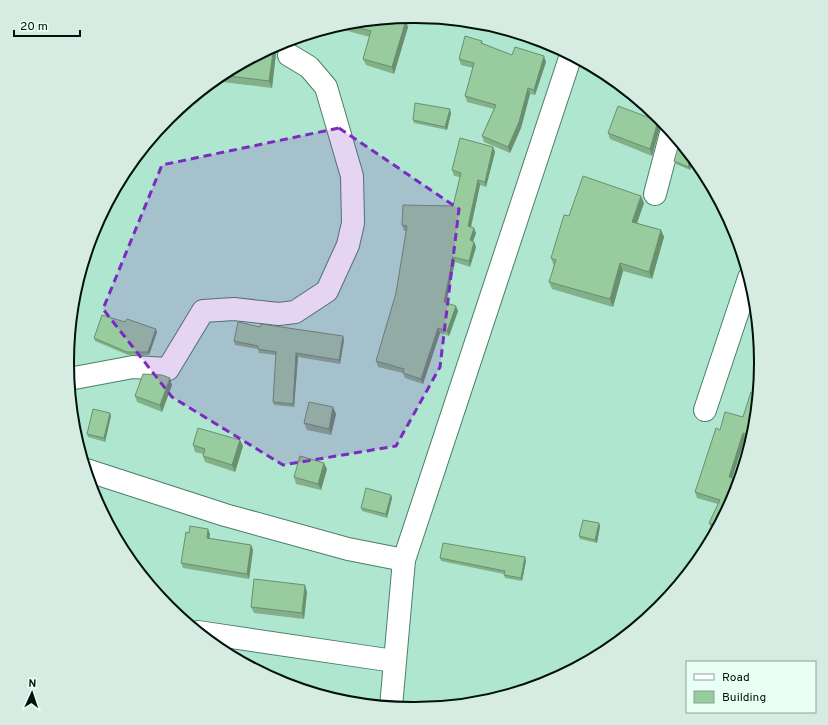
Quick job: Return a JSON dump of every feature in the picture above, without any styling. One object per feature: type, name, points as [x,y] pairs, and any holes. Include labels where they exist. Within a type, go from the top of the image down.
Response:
[{"type":"street","points":[[75,378],[133,367],[168,369],[203,311],[234,310],[279,314],[295,312],[327,291],[350,238],[353,223],[352,176],[326,87],[309,67],[289,55]]},
{"type":"street","points":[[391,701],[404,560],[569,61]]},
{"type":"street","points":[[655,194],[669,139]]},
{"type":"street","points":[[706,410],[745,289]]},
{"type":"street","points":[[93,472],[232,517],[348,549],[404,560]]},
{"type":"street","points":[[209,634],[394,661]]},
{"type":"highlighted area","points":[[339,128],[459,209],[440,367],[396,446],[283,465],[172,397],[103,309],[162,165]]},
{"type":"building","points":[[405,23],[392,67],[363,59],[371,31],[359,28]]},
{"type":"building","points":[[465,36],[482,41],[481,43],[512,55],[515,47],[544,56],[534,90],[528,88],[519,122],[508,147],[482,136],[496,105],[465,96],[474,63],[459,59]]},
{"type":"building","points":[[273,54],[269,81],[231,76]]},
{"type":"building","points":[[415,103],[450,109],[445,127],[413,120]]},
{"type":"building","points":[[618,106],[650,118],[657,125],[650,149],[608,133]]},
{"type":"building","points":[[460,138],[493,147],[485,182],[478,180],[468,226],[474,228],[470,240],[474,242],[469,261],[453,257],[444,302],[456,306],[447,331],[438,328],[421,379],[403,373],[404,369],[376,361],[396,293],[407,226],[402,225],[403,205],[453,206],[461,173],[452,170]]},
{"type":"building","points":[[677,149],[689,164],[688,167],[674,161]]},
{"type":"building","points":[[583,176],[641,196],[632,222],[661,230],[649,272],[620,263],[610,299],[549,282],[556,260],[551,258],[564,215],[569,216]]},
{"type":"building","points":[[102,315],[125,322],[127,319],[156,329],[148,352],[127,352],[94,338]]},
{"type":"building","points":[[238,322],[260,327],[261,324],[343,336],[339,360],[296,353],[293,404],[273,402],[276,352],[258,349],[258,346],[234,341]]},
{"type":"building","points":[[143,374],[162,375],[170,378],[160,405],[135,396]]},
{"type":"building","points":[[751,392],[752,392],[746,434],[743,433],[729,477],[733,478],[728,492],[712,524],[709,523],[720,500],[695,492],[716,428],[720,430],[725,412],[743,417]]},
{"type":"building","points":[[309,402],[333,407],[329,429],[304,423]]},
{"type":"building","points":[[93,409],[110,413],[104,438],[87,434]]},
{"type":"building","points":[[198,428],[240,440],[232,465],[203,456],[205,449],[193,445]]},
{"type":"building","points":[[300,456],[324,463],[318,484],[294,477]]},
{"type":"building","points":[[366,488],[391,495],[386,514],[361,508]]},
{"type":"building","points":[[583,520],[599,523],[595,540],[579,536]]},
{"type":"building","points":[[190,526],[208,529],[207,538],[251,545],[247,574],[181,563],[186,532],[189,533]]},
{"type":"building","points":[[443,543],[525,557],[521,578],[504,575],[505,571],[440,558]]},
{"type":"building","points":[[254,579],[305,585],[302,613],[251,607]]}]
